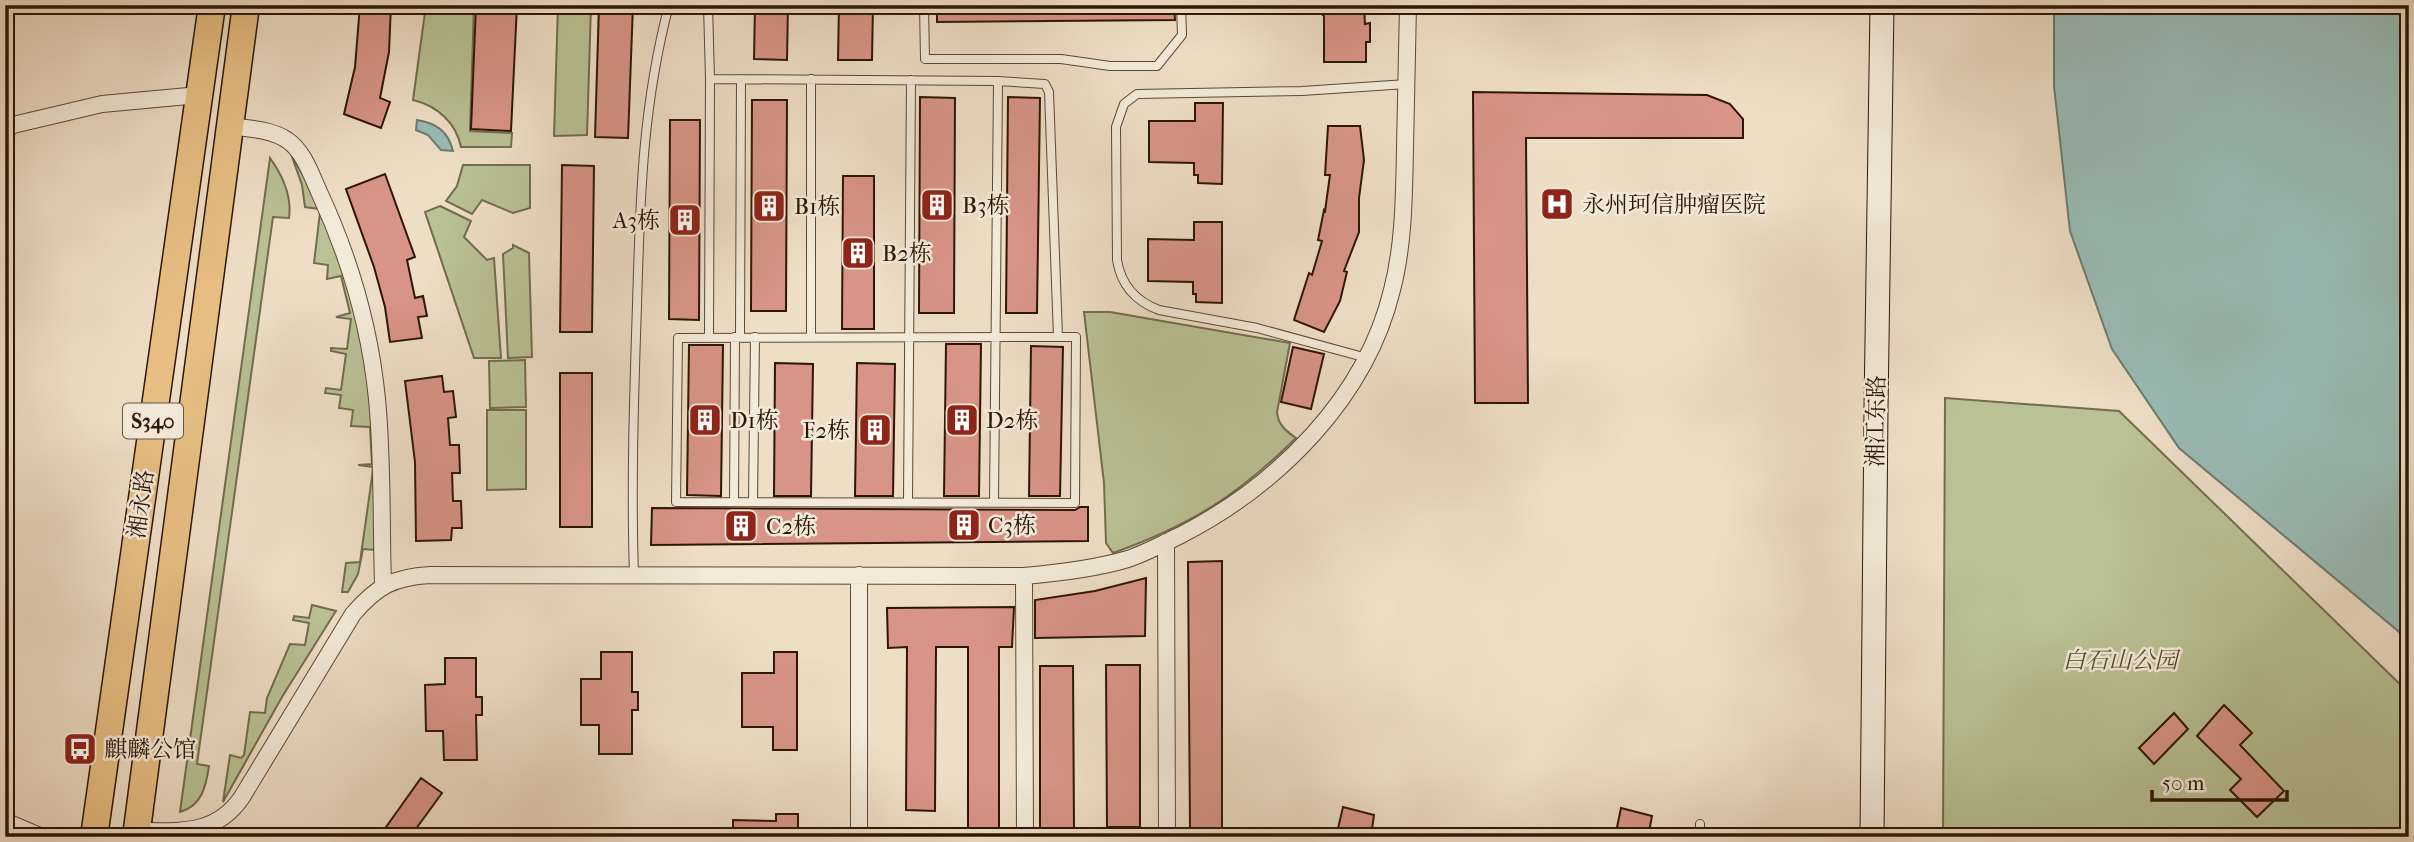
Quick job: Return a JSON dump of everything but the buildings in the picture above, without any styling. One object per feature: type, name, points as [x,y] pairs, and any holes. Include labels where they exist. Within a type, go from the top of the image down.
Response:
[{"type":"main road","name":"湘永路","points":[[94,837],[212,5]]},
{"type":"main road","name":"湘永路","points":[[136,834],[246,5]]},
{"type":"main road","name":"湘江东路","points":[[1872,837],[1875,408],[1882,5]]},
{"type":"street","points":[[136,834],[190,830],[210,825],[227,816],[242,797],[353,614],[383,585],[404,577],[1024,576],[1096,567],[1130,558],[1198,526],[1273,473],[1310,438],[1338,405],[1381,329],[1393,288],[1404,198],[1409,5]]},
{"type":"street","points":[[5,131],[13,125],[102,104],[199,95]]},
{"type":"street","points":[[231,126],[277,135],[295,147],[317,187],[343,248],[366,331],[377,398],[383,585]]},
{"type":"street","points":[[1166,542],[1167,837]]},
{"type":"street","points":[[859,575],[859,837]]},
{"type":"street","points":[[1024,576],[1025,837]]},
{"type":"street","points":[[5,821],[41,837]]},
{"type":"lane","points":[[634,575],[635,353],[641,169],[647,115],[669,5]]},
{"type":"lane","points":[[708,5],[709,337]]},
{"type":"lane","points":[[925,5],[925,60],[1061,59],[1110,66],[1157,66],[1182,36],[1181,5]]},
{"type":"lane","points":[[710,79],[1040,83],[1048,88],[1058,337]]},
{"type":"lane","points":[[734,502],[741,79]]},
{"type":"lane","points":[[811,79],[811,337]]},
{"type":"lane","points":[[908,501],[911,80]]},
{"type":"lane","points":[[995,502],[998,82]]},
{"type":"lane","points":[[1367,358],[1257,328],[1158,310],[1135,297],[1125,286],[1117,260],[1116,127],[1124,104],[1137,94],[1302,92],[1407,84]]},
{"type":"lane","points":[[738,337],[1076,337],[1075,503],[676,502],[678,338],[738,337]]},
{"type":"lane","points":[[753,502],[755,337]]},
{"type":"lane","points":[[1700,824],[1700,837]]},
{"type":"green space","points":[[426,5],[474,5],[470,131],[512,133],[511,147],[461,147],[455,130],[438,111],[413,100]]},
{"type":"green space","points":[[558,5],[591,5],[587,135],[554,136]]},
{"type":"green space","points":[[291,154],[322,213],[334,244],[355,308],[368,373],[374,442],[375,550],[363,549],[358,574],[348,592],[342,592],[346,563],[360,562],[372,477],[373,467],[358,465],[372,464],[370,427],[351,426],[353,410],[339,408],[341,395],[325,393],[326,388],[341,390],[346,354],[331,351],[331,348],[347,349],[351,319],[336,317],[350,313],[341,276],[327,279],[328,265],[314,263],[320,212],[319,209],[305,207],[302,185]]},
{"type":"green space","points":[[270,158],[286,186],[289,218],[273,217],[197,764],[209,766],[208,773],[198,800],[180,812]]},
{"type":"green space","points":[[463,165],[530,165],[530,208],[513,213],[482,200],[472,214],[446,201],[457,186]]},
{"type":"green space","points":[[440,206],[471,221],[464,237],[487,260],[494,258],[501,358],[474,358],[425,212]]},
{"type":"green space","points":[[513,245],[529,253],[532,357],[508,358],[503,254],[513,248]]},
{"type":"green space","points":[[1084,312],[1110,312],[1290,343],[1277,412],[1281,424],[1296,438],[1212,507],[1190,520],[1113,553],[1106,543],[1104,483]]},
{"type":"green space","points":[[525,360],[526,407],[490,408],[489,361]]},
{"type":"green space","name":"白石山公园","points":[[1945,398],[2119,411],[2409,693],[2409,837],[1943,837]]},
{"type":"green space","points":[[487,410],[526,410],[526,489],[487,490]]},
{"type":"green space","points":[[312,605],[336,611],[282,697],[223,802],[230,755],[241,758],[244,755],[250,712],[265,713],[267,698],[290,644],[305,645],[309,623],[293,620],[294,616],[309,618]]},
{"type":"water","points":[[2054,5],[2409,5],[2409,646],[2398,631],[2179,448],[2112,349],[2070,231],[2054,86]]},
{"type":"water","points":[[417,120],[440,129],[448,138],[453,151],[441,150],[428,135],[416,130]]},
{"type":"place","name":"永州珂信肿瘤医院","points":[[1557,204]]},
{"type":"place","name":"B3栋","points":[[937,205]]},
{"type":"place","name":"B1栋","points":[[769,206]]},
{"type":"place","name":"A3栋","points":[[685,220]]},
{"type":"place","name":"B2栋","points":[[858,253]]},
{"type":"place","name":"D1栋","points":[[705,420]]},
{"type":"place","name":"D2栋","points":[[962,420]]},
{"type":"place","name":"F2栋","points":[[875,430]]},
{"type":"place","name":"C3栋","points":[[964,525]]},
{"type":"place","name":"C2栋","points":[[741,526]]},
{"type":"place","name":"麒麟公馆","points":[[80,749]]}]
